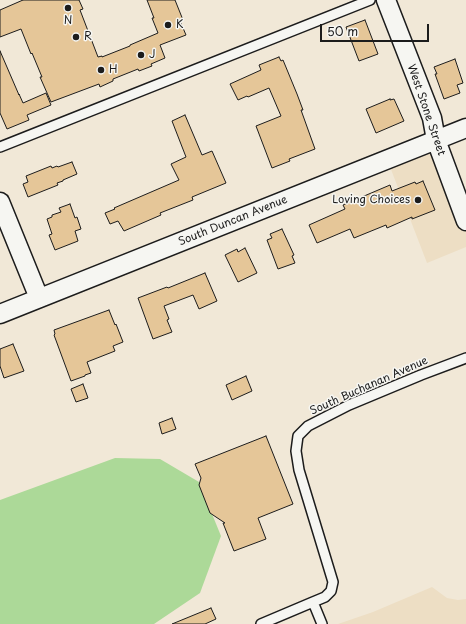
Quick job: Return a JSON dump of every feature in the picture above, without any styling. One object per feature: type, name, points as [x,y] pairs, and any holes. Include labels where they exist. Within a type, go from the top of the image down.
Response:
[{"type":"street","name":"West Stone Street","points":[[386,0],[432,118],[436,140],[466,220]]},
{"type":"street","name":"South Duncan Avenue","points":[[0,314],[466,128]]},
{"type":"street","points":[[0,202],[39,298]]},
{"type":"lane","points":[[0,146],[370,0]]},
{"type":"lane","name":"South Buchanan Avenue","points":[[261,624],[325,597],[331,591],[333,582],[299,470],[296,451],[298,436],[308,426],[349,405],[466,358]]},
{"type":"lane","points":[[313,602],[322,624]]},
{"type":"shaded area","points":[[436,140],[466,221],[466,247],[427,263],[387,159]]},
{"type":"shaded area","points":[[432,587],[447,598],[458,600],[466,599],[466,624],[338,624],[373,612]]},
{"type":"green space","points":[[115,458],[160,459],[199,482],[221,536],[200,593],[154,624],[0,624],[0,500]]},
{"type":"building","points":[[23,0],[79,0],[83,9],[80,10],[98,57],[102,57],[130,46],[158,33],[147,0],[175,0],[183,20],[180,21],[186,35],[160,45],[165,58],[151,64],[152,66],[139,71],[138,69],[113,79],[113,81],[100,87],[99,84],[51,102],[21,29],[0,37],[0,10]]},
{"type":"building","points":[[365,20],[378,54],[359,61],[346,27]]},
{"type":"building","points":[[0,51],[23,103],[46,93],[51,105],[27,115],[29,120],[7,129],[0,113]]},
{"type":"building","points":[[279,57],[281,61],[283,60],[297,94],[315,149],[289,159],[290,161],[272,168],[256,126],[281,116],[269,88],[238,100],[230,84],[261,70],[259,65]]},
{"type":"building","points":[[455,59],[463,83],[457,85],[460,93],[444,99],[434,67]]},
{"type":"building","points":[[390,99],[394,99],[404,121],[376,133],[366,109]]},
{"type":"building","points":[[185,115],[202,155],[212,151],[226,183],[192,197],[193,200],[160,213],[161,215],[124,231],[118,221],[110,224],[105,213],[179,180],[171,164],[186,157],[172,121]]},
{"type":"building","points":[[72,162],[77,174],[57,183],[58,185],[28,197],[23,184],[28,182],[26,176],[51,166],[52,168],[58,167]]},
{"type":"building","points":[[423,181],[435,210],[412,219],[412,217],[387,228],[386,225],[354,238],[350,229],[317,243],[309,225],[345,209],[343,205],[390,185],[392,191],[415,182],[416,184]]},
{"type":"building","points":[[70,204],[81,229],[75,231],[78,241],[55,250],[49,235],[52,234],[47,219],[52,217],[52,215],[61,212],[59,208]]},
{"type":"building","points":[[282,229],[294,255],[292,256],[295,263],[278,269],[267,240],[272,238],[270,234]]},
{"type":"building","points":[[245,248],[257,273],[238,282],[225,255],[237,249],[238,252]]},
{"type":"building","points":[[205,273],[217,301],[199,309],[193,295],[164,306],[169,319],[167,320],[172,332],[153,339],[138,298]]},
{"type":"building","points":[[109,310],[123,342],[113,346],[115,351],[87,362],[91,373],[71,381],[54,335],[54,330]]},
{"type":"building","points":[[13,344],[24,371],[4,378],[0,366],[0,349]]},
{"type":"building","points":[[246,376],[252,391],[232,400],[226,385]]},
{"type":"building","points":[[83,384],[88,398],[76,402],[71,389]]},
{"type":"building","points":[[172,418],[176,429],[162,434],[159,423]]},
{"type":"building","points":[[266,436],[293,504],[258,518],[266,539],[234,551],[223,523],[225,523],[210,513],[199,485],[201,478],[195,464]]},
{"type":"building","points":[[211,608],[216,619],[205,624],[172,624]]},
{"type":"place","name":"N","points":[[68,8]]},
{"type":"place","name":"K","points":[[168,25]]},
{"type":"place","name":"R","points":[[76,37]]},
{"type":"place","name":"J","points":[[141,55]]},
{"type":"place","name":"H","points":[[101,70]]},
{"type":"place","name":"Loving Choices","points":[[418,200]]}]
